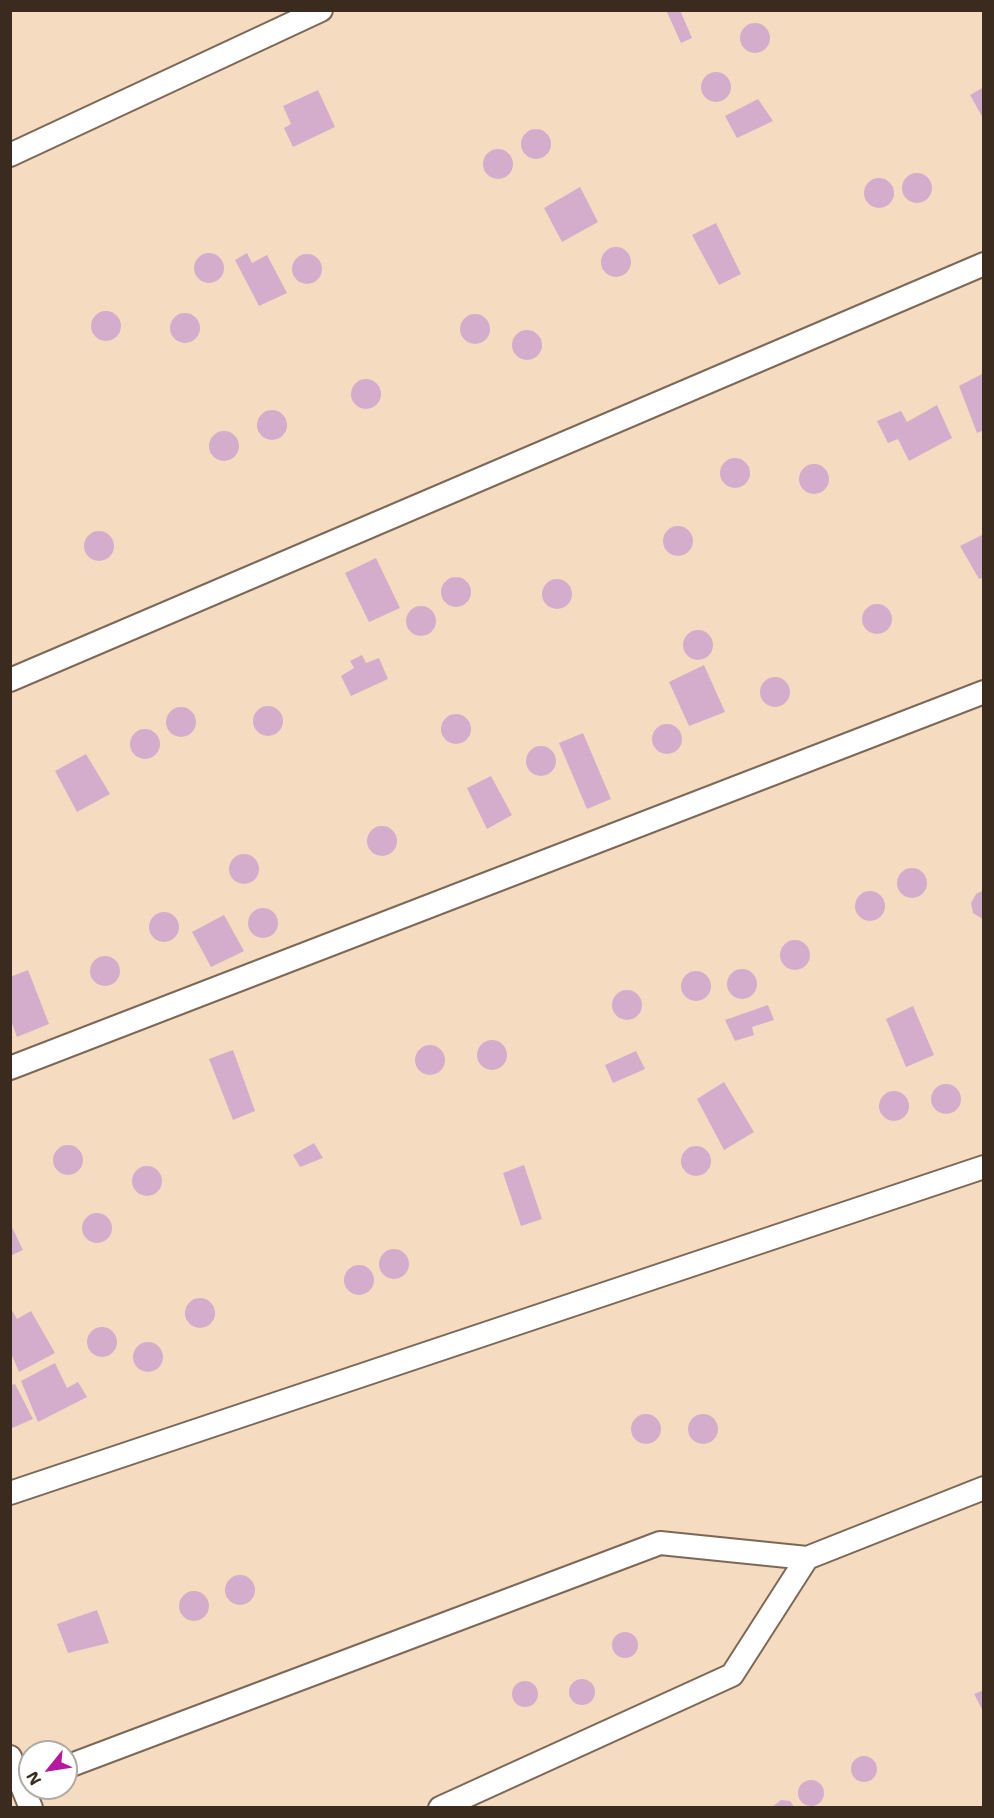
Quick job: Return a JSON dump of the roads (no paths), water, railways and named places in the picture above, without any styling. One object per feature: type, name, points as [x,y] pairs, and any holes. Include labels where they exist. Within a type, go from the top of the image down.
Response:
[{"type":"street","points":[[10,155],[321,10]]},
{"type":"street","points":[[10,680],[984,264]]},
{"type":"street","points":[[10,1068],[984,692]]},
{"type":"street","points":[[10,1493],[984,1167]]},
{"type":"street","points":[[78,1762],[660,1543],[807,1558],[984,1488]]},
{"type":"street","points":[[440,1808],[732,1675],[807,1558]]}]
